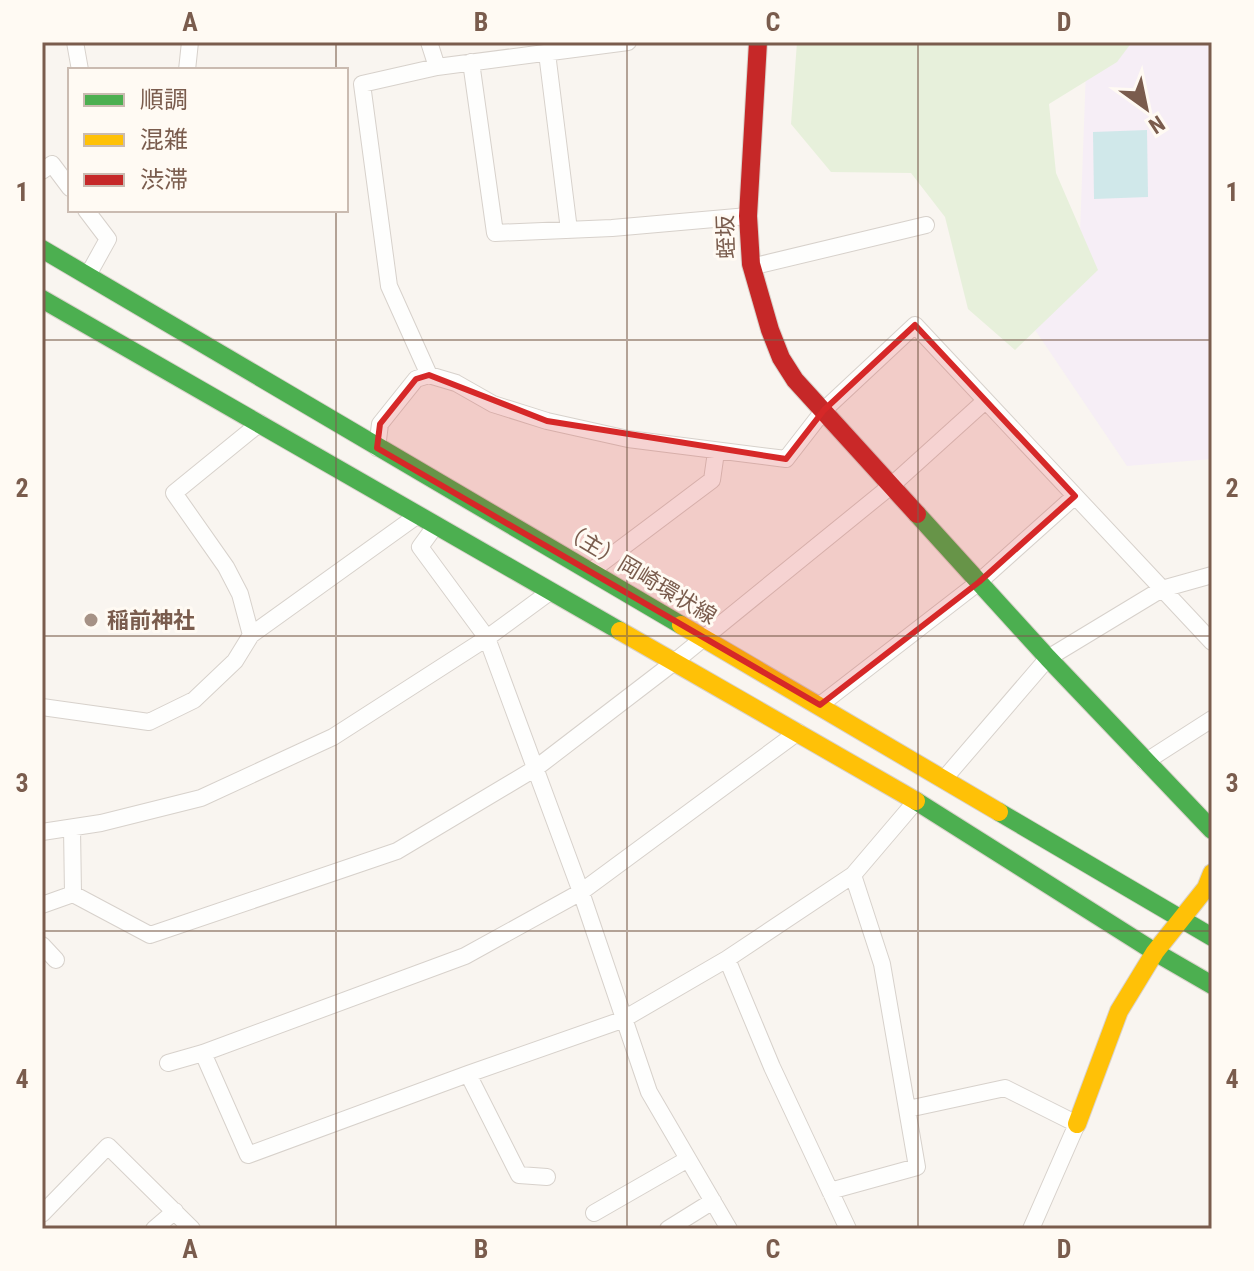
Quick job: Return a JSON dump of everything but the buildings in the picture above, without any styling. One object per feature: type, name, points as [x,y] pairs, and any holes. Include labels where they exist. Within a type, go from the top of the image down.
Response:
[{"type":"main road","name":"蛭坂","points":[[758,42],[748,216],[751,267],[781,358],[795,380],[1048,658],[1212,830]]},
{"type":"main road","name":"（主）岡崎環状線","points":[[42,249],[1212,937]]},
{"type":"main road","points":[[42,299],[916,801],[1212,985]]},
{"type":"main road","points":[[1077,1124],[1119,1011],[1155,952],[1206,888],[1212,873]]},
{"type":"street","points":[[75,42],[80,68]]},
{"type":"street","points":[[187,68],[190,42]]},
{"type":"street","points":[[429,42],[437,67]]},
{"type":"street","points":[[429,375],[389,286],[362,84],[437,67],[628,42]]},
{"type":"street","points":[[547,53],[569,230]]},
{"type":"street","points":[[471,62],[495,233],[748,216]]},
{"type":"street","points":[[42,171],[52,164],[68,185]]},
{"type":"street","points":[[88,212],[108,239],[88,275]]},
{"type":"street","points":[[751,267],[926,225]]},
{"type":"street","points":[[377,448],[380,424],[416,379],[429,375],[456,383],[493,404],[547,421],[628,439],[786,459],[824,410],[915,325],[1212,642]]},
{"type":"street","points":[[42,905],[73,894],[150,935],[397,851],[536,768],[673,663],[892,485],[985,401]]},
{"type":"street","points":[[251,635],[240,594],[226,567],[174,493],[260,423]]},
{"type":"street","points":[[591,571],[712,480],[716,452]]},
{"type":"street","points":[[820,705],[979,582],[1075,496]]},
{"type":"street","points":[[42,707],[149,722],[194,700],[235,661],[251,635],[418,515]]},
{"type":"street","points":[[436,525],[420,547],[487,638],[581,892],[649,1092],[729,1229]]},
{"type":"street","points":[[944,779],[1048,658],[1162,589],[1212,575]]},
{"type":"street","points":[[42,832],[201,798],[333,737],[487,638],[551,591]]},
{"type":"street","points":[[1145,762],[1212,719]]},
{"type":"street","points":[[168,1063],[203,1053],[465,956],[581,892],[798,732]]},
{"type":"street","points":[[203,1053],[248,1155],[622,1020],[727,959],[853,875],[916,801]]},
{"type":"street","points":[[72,828],[73,894]]},
{"type":"street","points":[[830,1191],[917,1167],[882,964],[853,875]]},
{"type":"street","points":[[42,945],[56,960]]},
{"type":"street","points":[[727,959],[772,1067],[848,1229]]},
{"type":"street","points":[[468,1074],[519,1175],[547,1177]]},
{"type":"street","points":[[908,1109],[1005,1088],[1077,1124],[1031,1229]]},
{"type":"street","points":[[42,1214],[108,1146],[192,1229]]},
{"type":"street","points":[[594,1213],[688,1159]]},
{"type":"street","points":[[668,1229],[713,1201]]},
{"type":"street","points":[[154,1229],[175,1211]]},
{"type":"highlighted area","points":[[915,325],[1075,496],[979,582],[820,705],[377,448],[380,424],[416,379],[429,375],[547,421],[786,459],[824,410]]},
{"type":"shaded area","points":[[1087,42],[1212,42],[1212,459],[1127,466],[1023,312],[1079,260]]},
{"type":"green space","points":[[797,42],[1132,42],[1117,62],[1049,104],[1056,173],[1098,270],[1015,350],[968,309],[945,217],[911,173],[831,172],[791,124]]},
{"type":"water","points":[[1147,130],[1148,197],[1094,199],[1093,132]]},
{"type":"traffic: fast","points":[[42,249],[681,625]]},
{"type":"traffic: fast","points":[[42,299],[620,631]]},
{"type":"traffic: fast","points":[[917,514],[1048,658],[1212,830]]},
{"type":"traffic: fast","points":[[916,801],[1212,985]]},
{"type":"traffic: fast","points":[[999,812],[1212,937]]},
{"type":"traffic: slow","points":[[681,625],[999,812]]},
{"type":"traffic: slow","points":[[620,631],[916,801]]},
{"type":"traffic: slow","points":[[1077,1124],[1119,1011],[1155,952],[1206,888],[1212,873]]},
{"type":"traffic: jam","points":[[758,42],[748,216],[751,264],[770,330],[781,358],[795,380],[917,514]]},
{"type":"place","name":"稲前神社","points":[[91,620]]}]
